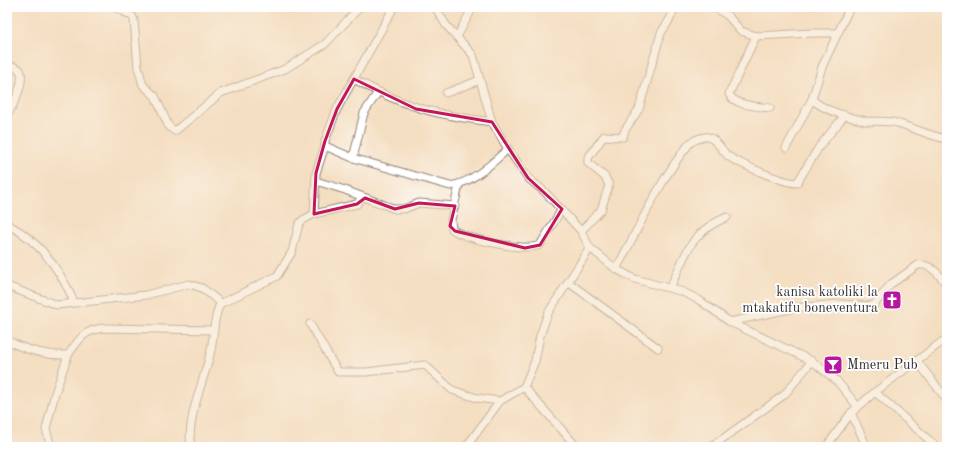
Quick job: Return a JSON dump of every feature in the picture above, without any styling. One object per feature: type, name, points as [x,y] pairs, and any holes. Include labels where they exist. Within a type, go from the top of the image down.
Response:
[{"type":"street","points":[[115,7],[132,16],[134,20],[138,67],[143,85],[155,96],[169,126],[175,131],[221,93],[285,69],[325,44],[360,7]]},
{"type":"street","points":[[435,7],[446,25],[473,55],[492,122],[508,149],[528,178],[562,210],[581,231],[590,248],[616,269],[635,279],[670,288],[699,300],[730,322],[812,362],[837,381],[858,407]]},
{"type":"street","points":[[457,37],[473,7]]},
{"type":"street","points":[[581,231],[601,210],[609,185],[605,176],[588,163],[588,158],[604,136],[623,137],[625,130],[639,109],[661,33],[670,19],[674,7]]},
{"type":"street","points":[[714,7],[728,16],[741,31],[756,36],[812,32],[838,33]]},
{"type":"street","points":[[786,148],[812,99],[822,67],[850,7]]},
{"type":"street","points":[[314,214],[316,173],[326,146],[325,141],[337,109],[391,8]]},
{"type":"street","points":[[756,36],[729,94],[733,99],[740,102],[770,108]]},
{"type":"street","points":[[7,64],[19,69],[22,76],[15,104],[7,115]]},
{"type":"street","points":[[354,79],[378,92],[416,108],[443,115],[492,122]]},
{"type":"street","points":[[446,93],[480,80]]},
{"type":"street","points":[[353,158],[364,113],[378,92]]},
{"type":"street","points":[[812,99],[816,103],[845,115],[866,121],[895,122],[947,139]]},
{"type":"street","points":[[616,269],[638,231],[653,199],[690,143],[698,138],[708,137],[716,141],[732,159],[791,183],[797,183],[820,147],[845,115]]},
{"type":"street","points":[[326,146],[353,158],[392,168],[440,185],[459,185],[490,165],[508,149]]},
{"type":"street","points":[[316,181],[394,209],[404,209],[419,203],[455,206]]},
{"type":"street","points":[[459,185],[450,226],[455,231],[511,247],[525,248],[540,245],[562,210]]},
{"type":"street","points":[[191,447],[191,430],[200,387],[208,362],[218,307],[221,303],[277,276],[294,246],[299,224],[314,214],[358,204],[362,197]]},
{"type":"street","points":[[670,288],[696,236],[715,222],[727,217]]},
{"type":"street","points":[[7,224],[36,242],[58,272],[74,302]]},
{"type":"street","points":[[466,447],[500,401],[524,387],[535,361],[540,336],[548,313],[590,248]]},
{"type":"street","points":[[730,322],[794,308],[839,304],[873,306],[891,284],[918,264],[924,264],[930,267],[947,285]]},
{"type":"street","points":[[568,282],[658,348]]},
{"type":"street","points":[[7,286],[53,305],[146,295],[189,284],[202,288],[221,303]]},
{"type":"street","points":[[310,324],[338,372],[366,372],[424,365],[452,390],[477,398],[500,401]]},
{"type":"street","points":[[51,447],[46,429],[55,393],[68,355],[82,335],[91,329],[103,328],[214,330]]},
{"type":"street","points":[[826,447],[851,413],[875,392],[947,338]]},
{"type":"street","points":[[7,340],[47,354],[68,355]]},
{"type":"street","points":[[917,361],[947,400]]},
{"type":"street","points":[[711,447],[784,395],[812,362]]},
{"type":"street","points":[[524,387],[577,447]]},
{"type":"street","points":[[875,392],[937,447]]},
{"type":"street","points":[[851,413],[867,447]]},
{"type":"highlighted area","points":[[354,79],[416,109],[492,122],[528,178],[562,209],[540,245],[525,248],[455,231],[450,226],[455,206],[419,203],[395,209],[365,198],[357,204],[314,214],[316,173],[325,141],[337,109]]},
{"type":"place","name":"kanisa katoliki la mtakatifu boneventura","points":[[892,300]]},
{"type":"place","name":"Mmeru Pub","points":[[833,365]]}]
